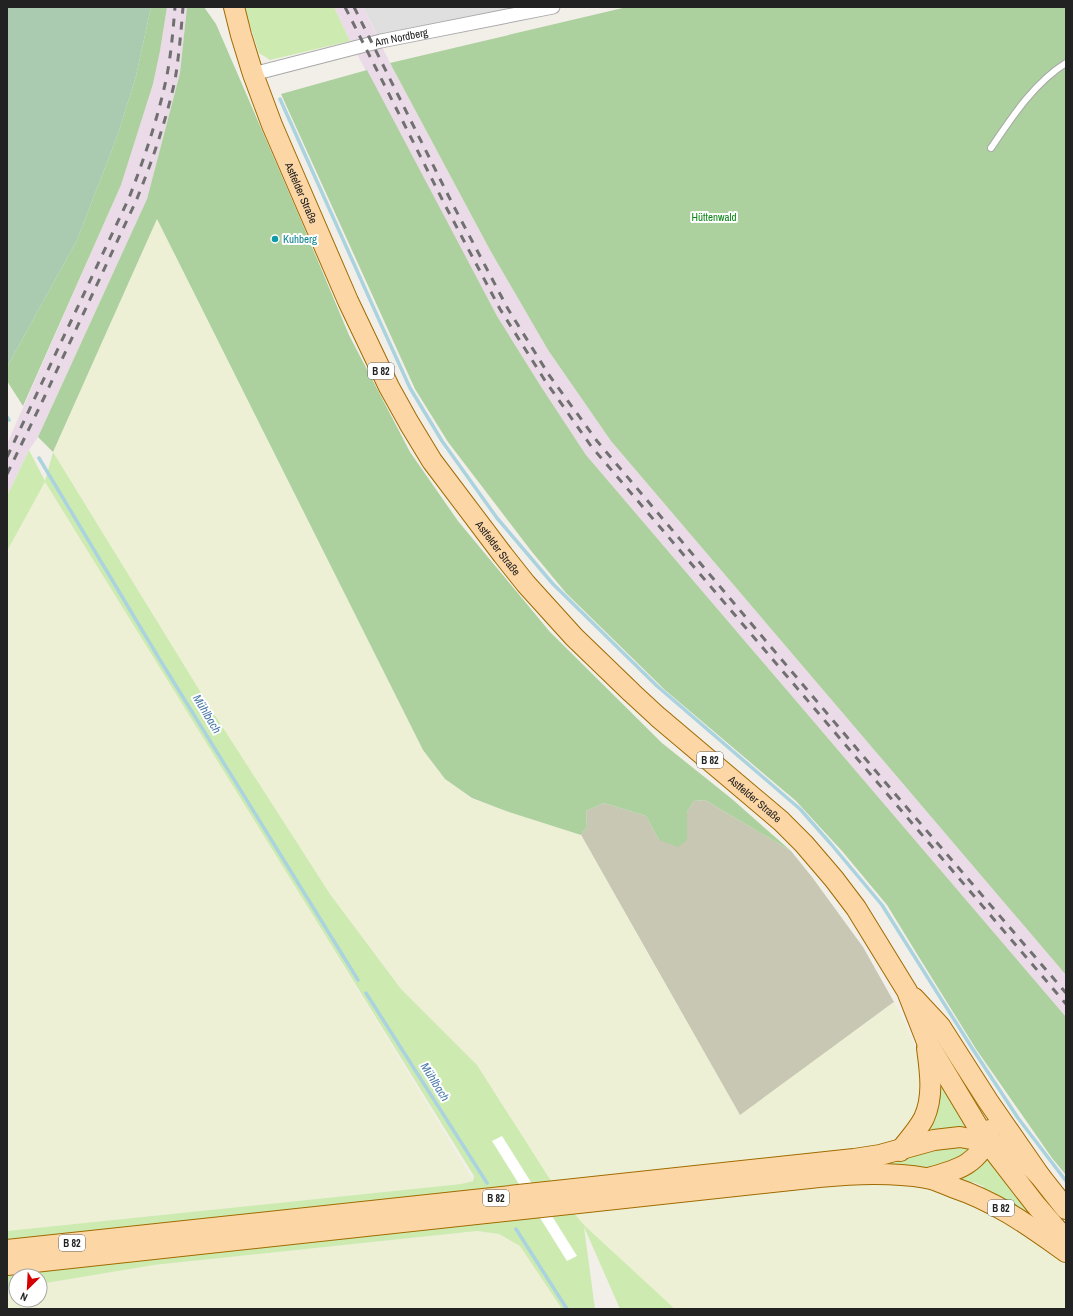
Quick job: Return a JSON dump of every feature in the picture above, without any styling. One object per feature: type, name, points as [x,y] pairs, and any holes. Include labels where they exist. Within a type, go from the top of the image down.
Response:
[{"type":"main road","name":"Astfelder Straße","points":[[234,7],[253,74],[275,132],[369,347],[409,423],[432,461],[526,584],[574,637],[632,694],[760,801],[804,844],[856,908],[907,991]]},
{"type":"main road","name":"B 82","points":[[907,991],[927,1042],[987,1142],[1035,1204],[1066,1240]]},
{"type":"main road","name":"B 82","points":[[907,991],[940,1026],[988,1101],[1040,1176],[1066,1209]]},
{"type":"main road","name":"B 82","points":[[900,1150],[923,1119],[929,1102],[931,1082],[927,1042]]},
{"type":"main road","name":"B 82","points":[[928,1178],[963,1167],[974,1160],[981,1152],[987,1142],[991,1123],[988,1101]]},
{"type":"main road","name":"B 82","points":[[7,1250],[846,1160],[880,1155],[950,1137],[966,1138],[1002,1146],[1027,1163],[1040,1176]]},
{"type":"main road","name":"B 82","points":[[7,1266],[819,1177],[860,1174],[928,1178],[980,1197],[1026,1223],[1066,1252]]},
{"type":"street","name":"Am Nordberg","points":[[253,74],[381,41],[553,7]]},
{"type":"lane","points":[[991,148],[1036,88],[1055,70],[1066,63]]},
{"type":"shaded area","points":[[167,7],[187,7],[180,73],[147,199],[38,437],[29,450],[7,496],[7,444],[121,185],[153,84]]},
{"type":"shaded area","points":[[334,7],[363,7],[390,63],[490,250],[548,350],[611,441],[1066,975],[1066,1017],[586,455],[497,316],[350,41]]},
{"type":"shaded area","points":[[363,7],[516,7],[377,35]]},
{"type":"shaded area","points":[[157,219],[423,750],[445,779],[472,799],[581,835],[740,1115],[894,1002],[920,1059],[921,1104],[905,1131],[896,1139],[884,1146],[553,1184],[477,1065],[401,989],[330,894],[211,709],[53,452]]},
{"type":"shaded area","points":[[45,482],[287,873],[473,1180],[461,1184],[7,1231],[7,551]]},
{"type":"shaded area","points":[[705,800],[791,851],[863,947],[894,1002],[740,1116],[581,835],[587,827],[586,811],[604,803],[646,816],[659,840],[687,840],[687,812],[694,801]]},
{"type":"shaded area","points":[[847,1181],[888,1181],[948,1191],[1040,1241],[1066,1266],[1066,1309],[675,1309],[584,1225],[572,1211]]},
{"type":"shaded area","points":[[477,1231],[499,1234],[520,1246],[562,1309],[7,1309],[7,1289],[8,1308],[48,1308],[48,1283],[154,1265]]},
{"type":"green space","points":[[7,7],[151,7],[136,76],[118,134],[77,240],[7,367]]},
{"type":"green space","points":[[151,7],[167,7],[160,51],[153,84],[121,185],[23,406],[7,381],[7,367],[77,240],[118,134],[136,76]]},
{"type":"green space","points":[[187,7],[204,7],[216,24],[349,335],[410,452],[458,521],[550,632],[662,743],[732,799],[791,851],[705,800],[694,801],[687,812],[687,840],[678,847],[659,840],[646,816],[604,803],[586,811],[587,827],[581,835],[506,811],[472,798],[445,779],[423,750],[157,219],[53,452],[38,437],[147,199],[180,73]]},
{"type":"green space","points":[[244,7],[334,7],[350,41],[270,60],[259,53]]},
{"type":"green space","name":"Hüttenwald","points":[[627,7],[1066,7],[1066,975],[611,441],[548,350],[490,250],[390,63]]},
{"type":"green space","points":[[367,70],[497,316],[586,455],[1066,1017],[1066,1175],[1052,1158],[976,1049],[887,905],[842,851],[796,801],[665,690],[566,593],[532,552],[448,442],[415,389],[281,94]]},
{"type":"green space","points":[[29,450],[45,481],[53,452],[211,709],[330,894],[401,989],[477,1065],[553,1184],[7,1243],[7,1231],[461,1184],[473,1181],[474,1176],[45,482],[7,551],[7,496]]},
{"type":"green space","points":[[941,1084],[971,1128],[920,1136],[937,1085]]},
{"type":"green space","points":[[951,1145],[973,1149],[938,1169],[884,1166],[883,1163]]},
{"type":"green space","points":[[986,1156],[1039,1224],[986,1194],[983,1186],[973,1182],[965,1185],[954,1177]]},
{"type":"green space","points":[[572,1211],[584,1225],[675,1309],[620,1309],[584,1227],[595,1309],[562,1309],[520,1246],[499,1234],[477,1231],[154,1265],[48,1283],[48,1268],[35,1268]]},
{"type":"green space","points":[[7,1271],[8,1271],[7,1289]]},
{"type":"pier","points":[[502,1136],[577,1256],[567,1261],[492,1141]]},
{"type":"waterway","points":[[280,99],[410,388],[442,441],[497,518],[553,584],[657,686],[800,809],[831,844],[882,905],[1018,1118],[1066,1181]]},
{"type":"waterway","name":"Mühlbach","points":[[39,458],[160,660],[358,980]]},
{"type":"waterway","name":"Mühlbach","points":[[366,993],[487,1183]]},
{"type":"waterway","name":"Mühlbach","points":[[516,1229],[567,1309]]},
{"type":"railway","points":[[7,457],[135,183],[154,125],[166,80],[171,53],[175,7]]},
{"type":"railway","points":[[7,474],[136,201],[148,171],[163,126],[175,80],[183,7]]},
{"type":"railway","points":[[345,7],[445,205],[500,309],[544,379],[591,446],[1066,1004]]},
{"type":"railway","points":[[354,7],[451,201],[508,309],[549,375],[597,441],[896,795],[1066,993]]},
{"type":"place","name":"Kuhberg","points":[[275,239]]}]
